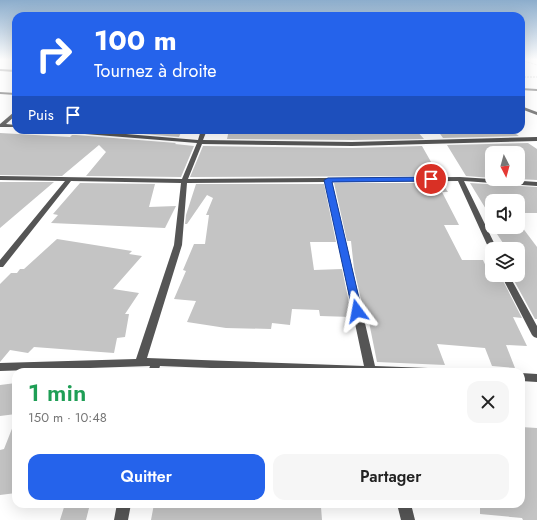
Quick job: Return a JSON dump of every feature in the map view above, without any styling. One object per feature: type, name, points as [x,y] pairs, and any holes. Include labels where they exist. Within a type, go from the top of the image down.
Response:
[{"type":"street","points":[[525,89],[537,90]]},
{"type":"street","points":[[0,93],[12,94]]},
{"type":"street","points":[[527,110],[537,109]]},
{"type":"street","points":[[527,110],[537,114]]},
{"type":"street","points":[[1,125],[12,116]]},
{"type":"street","points":[[1,125],[12,126]]},
{"type":"street","points":[[107,134],[200,142],[352,144],[537,139]]},
{"type":"street","points":[[140,363],[178,245],[184,181],[203,134]]},
{"type":"street","points":[[0,178],[184,181],[460,179],[537,184]]},
{"type":"street","points":[[460,179],[490,242]]},
{"type":"street","points":[[0,265],[69,180]]},
{"type":"street","points":[[328,180],[370,368]]},
{"type":"street","points":[[509,282],[537,335]]},
{"type":"street","points":[[0,367],[140,363],[154,367],[226,368]]},
{"type":"street","points":[[525,377],[537,378]]},
{"type":"street","points":[[121,520],[123,508]]},
{"type":"street","points":[[405,508],[408,520]]},
{"type":"building","points":[[0,133],[70,137],[72,135],[76,135],[176,143],[175,144],[194,146],[181,177],[86,176],[106,152],[99,145],[62,176],[0,175]]},
{"type":"building","points":[[143,134],[180,134],[179,137]]},
{"type":"building","points":[[228,134],[420,134],[424,139],[352,140],[227,139]]},
{"type":"building","points":[[440,134],[516,134],[519,136],[443,138]]},
{"type":"building","points":[[528,143],[537,149],[537,180],[525,179],[525,146],[485,146],[485,177],[466,176],[447,145]]},
{"type":"building","points":[[203,146],[352,148],[422,146],[439,176],[190,177]]},
{"type":"building","points":[[0,182],[54,182],[0,228]]},
{"type":"building","points":[[80,183],[155,184],[149,207],[176,206],[165,228],[51,223],[58,215],[53,214]]},
{"type":"building","points":[[334,183],[442,183],[448,192],[442,192],[459,225],[444,225],[462,260],[483,260],[485,264],[485,282],[504,282],[522,318],[513,317],[527,346],[506,345],[515,368],[492,366],[485,348],[437,344],[445,365],[377,362],[368,317],[365,317],[354,269],[351,241],[347,241]]},
{"type":"building","points":[[470,183],[485,184],[485,186],[537,187],[537,213],[525,213],[525,194],[485,194],[485,208]]},
{"type":"building","points":[[196,184],[324,184],[336,242],[310,242],[314,270],[342,269],[352,317],[320,316],[319,310],[292,309],[290,325],[272,323],[271,329],[226,328],[187,322],[196,301],[174,299],[186,271],[183,270],[194,244],[205,244],[209,215],[206,215],[213,198],[207,195],[187,224],[185,224],[186,215]]},
{"type":"building","points":[[525,231],[537,247],[537,319],[535,319],[515,282],[525,282],[525,242],[502,242],[497,234],[525,234]]},
{"type":"building","points":[[57,239],[132,251],[129,254],[142,256],[113,289],[139,293],[125,314],[129,314],[125,337],[117,338],[114,353],[34,347],[28,353],[10,350],[0,362],[0,284],[11,273],[17,273],[20,269],[24,269]]},
{"type":"building","points":[[12,384],[12,414],[0,416],[0,385]]},
{"type":"building","points":[[525,427],[537,428],[537,520],[523,520],[522,518],[480,514],[480,508],[525,508]]},
{"type":"building","points":[[12,429],[12,494],[0,495],[0,450],[4,449]]},
{"type":"building","points":[[64,508],[89,508],[86,520],[60,520]]},
{"type":"building","points":[[153,508],[321,508],[322,520],[151,520]]},
{"type":"route","points":[[357,311],[328,180],[431,179]]}]
